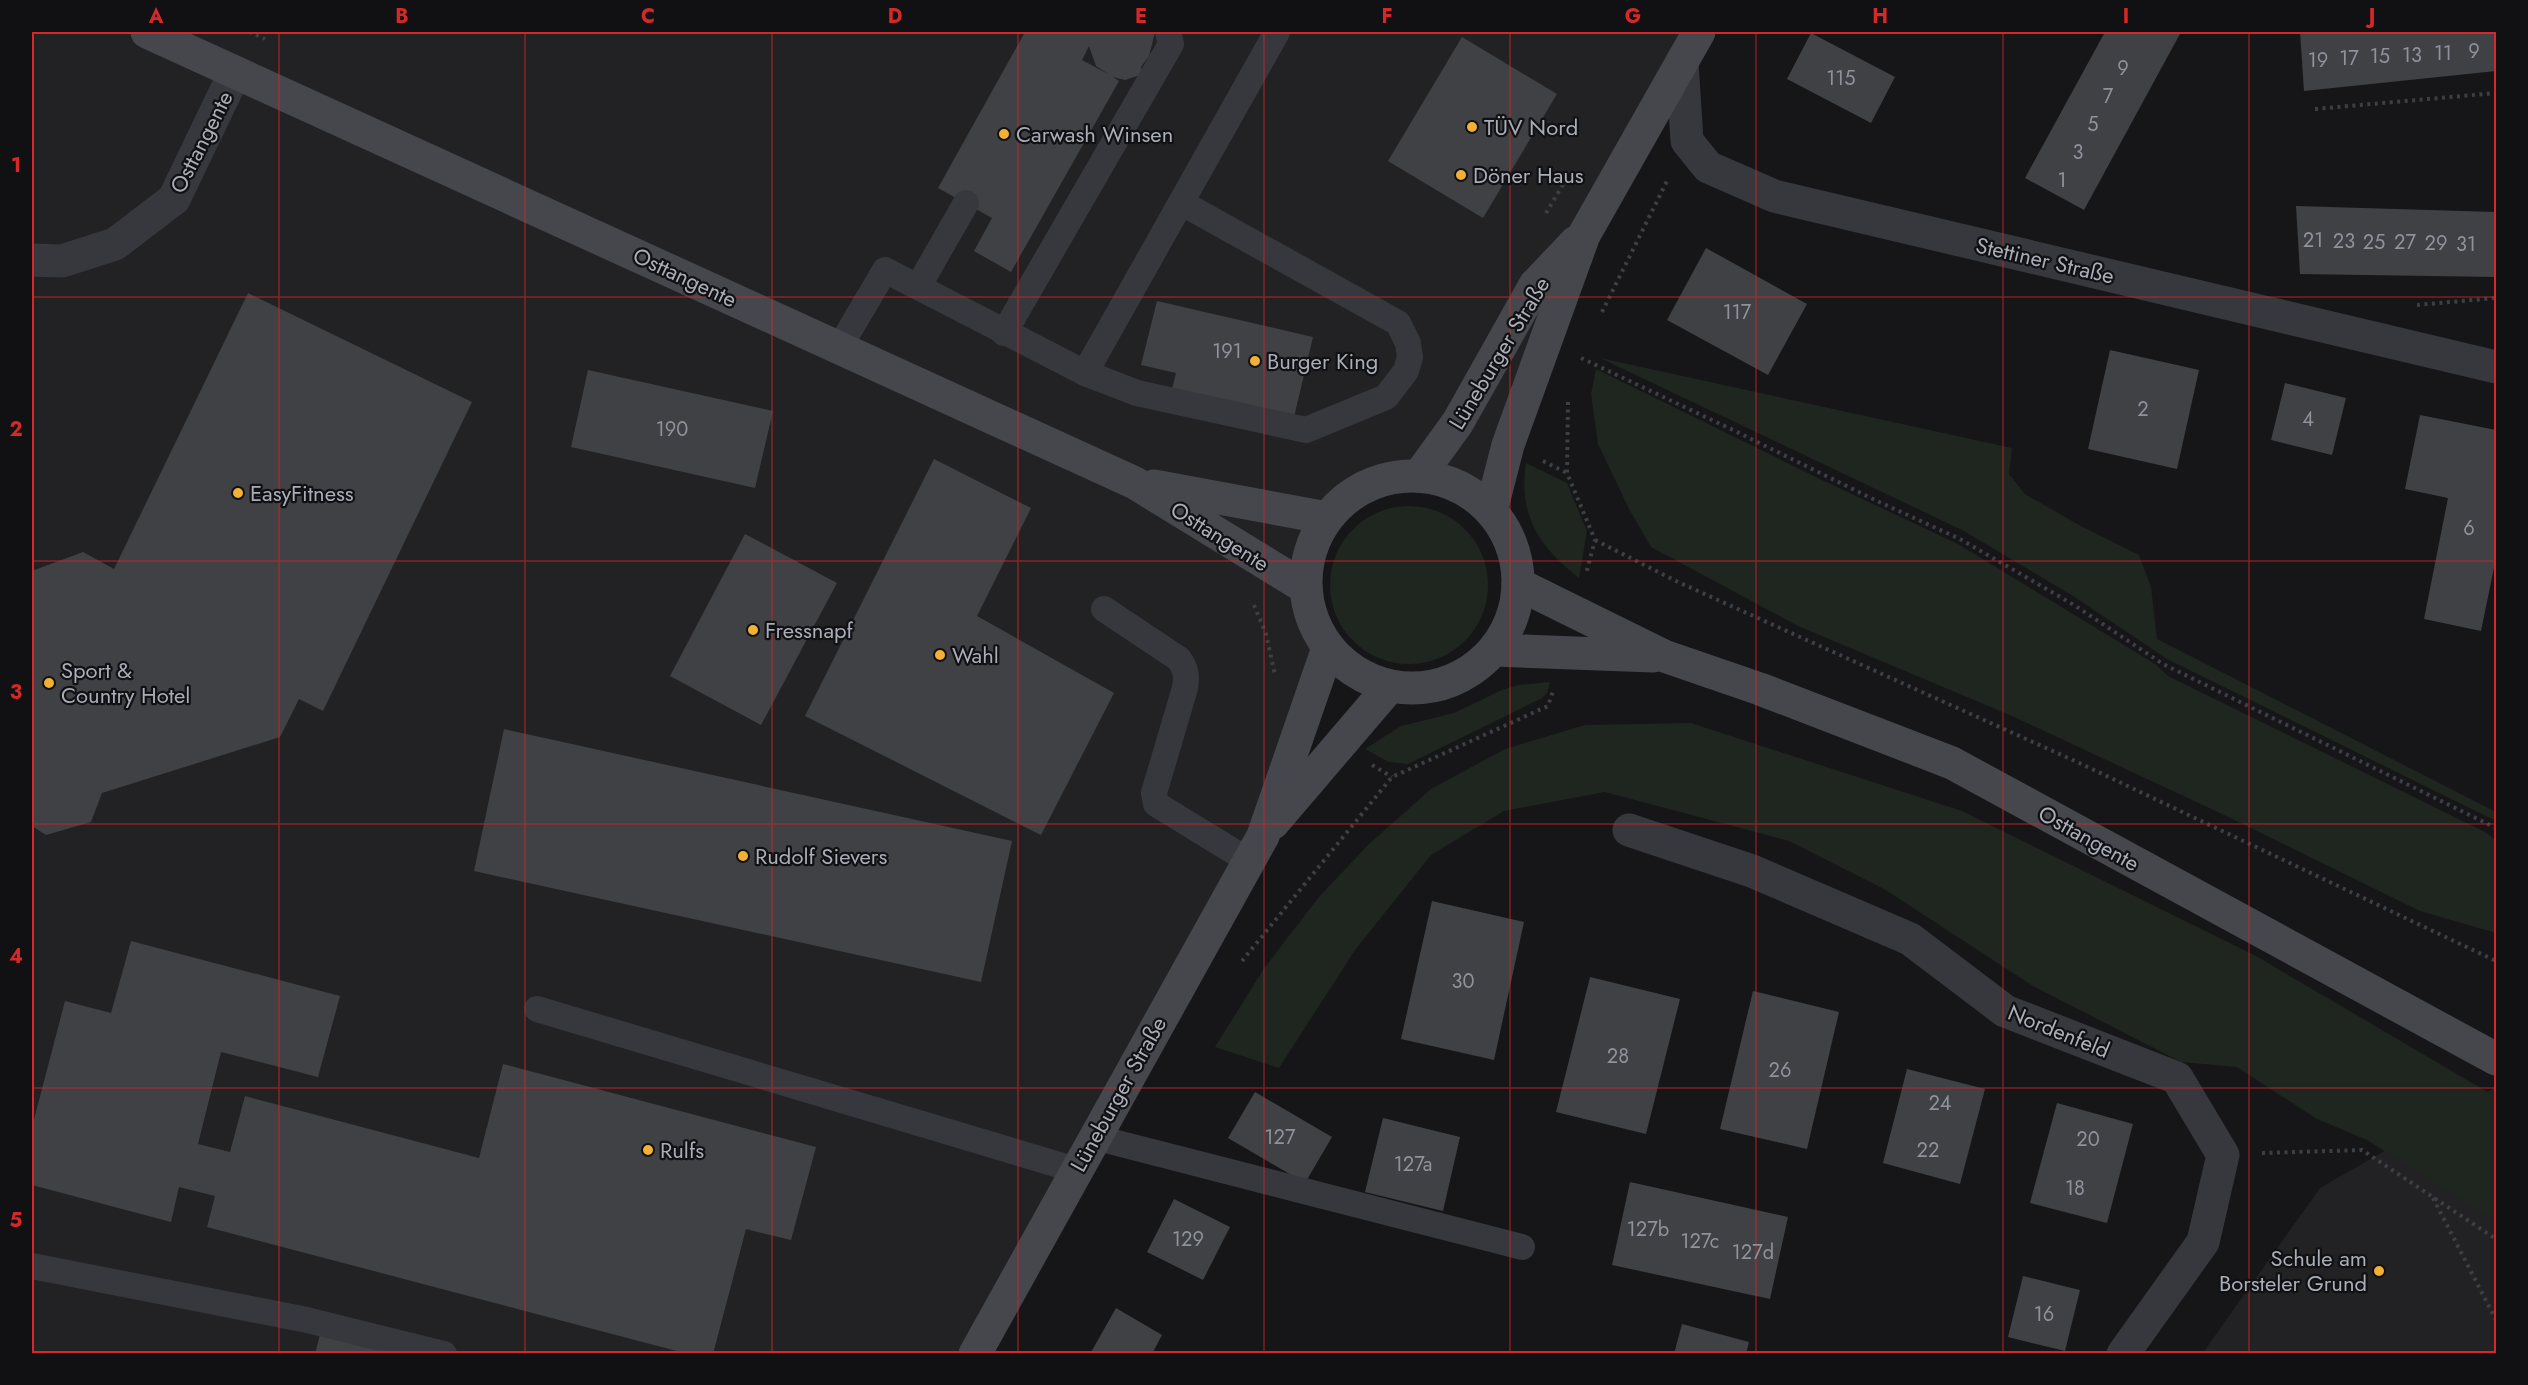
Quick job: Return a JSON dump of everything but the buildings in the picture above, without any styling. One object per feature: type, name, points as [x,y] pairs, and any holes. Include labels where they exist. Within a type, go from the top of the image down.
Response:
[{"type":"main road","name":"Osttangente","points":[[147,32],[1135,483],[1306,588]]},
{"type":"main road","name":"Lüneburger Straße","points":[[1491,511],[1509,445],[1584,235],[1699,32]]},
{"type":"main road","name":"Lüneburger Straße","points":[[1419,476],[1458,422],[1535,285],[1584,235]]},
{"type":"main road","points":[[1419,476],[1458,487],[1491,511],[1511,545],[1517,564],[1518,584],[1515,608],[1494,650],[1464,675],[1428,687],[1390,686],[1366,678],[1345,665],[1328,648],[1309,610],[1306,588],[1308,564],[1314,540],[1327,519],[1341,503],[1359,490],[1377,482],[1398,477],[1419,476]]},
{"type":"main road","name":"Osttangente","points":[[1135,483],[1327,519]]},
{"type":"main road","name":"Osttangente","points":[[1518,584],[1664,656],[1760,689],[1952,763],[2496,1059]]},
{"type":"main road","name":"Lüneburger Straße","points":[[975,1353],[1256,849],[1328,648]]},
{"type":"main road","name":"Osttangente","points":[[1494,650],[1664,656]]},
{"type":"main road","name":"Lüneburger Straße","points":[[1256,849],[1390,686]]},
{"type":"street","points":[[1682,62],[1687,141]]},
{"type":"street","name":"Osttangente","points":[[32,260],[62,261],[114,244],[174,199],[236,72]]},
{"type":"street","name":"Stettiner Straße","points":[[1687,141],[1708,167],[1774,196],[2496,367]]},
{"type":"street","name":"Nordenfeld","points":[[1629,830],[1752,871],[1911,939],[2005,1011],[2176,1078],[2223,1155]]},
{"type":"street","points":[[2123,1353],[2203,1242],[2223,1155]]},
{"type":"lane","points":[[1004,333],[1171,44],[1168,32]]},
{"type":"lane","points":[[1085,373],[1277,32]]},
{"type":"lane","points":[[918,287],[966,203]]},
{"type":"lane","points":[[839,348],[885,270],[1085,373],[1137,393],[1306,430],[1386,397],[1406,371],[1410,357],[1408,343],[1398,323],[1182,203]]},
{"type":"lane","points":[[1104,609],[1179,659],[1185,668],[1187,678],[1185,688],[1154,793],[1156,804],[1256,849]]},
{"type":"lane","points":[[537,1009],[1076,1170]]},
{"type":"lane","points":[[1094,1137],[1522,1247]]},
{"type":"lane","points":[[32,1266],[307,1320],[444,1353]]},
{"type":"path","points":[[2314,109],[2496,93]]},
{"type":"path","points":[[1598,320],[1687,141]]},
{"type":"path","points":[[1577,368],[1585,349]]},
{"type":"path","points":[[1581,358],[1877,501],[1960,538],[2074,605],[2163,664],[2496,828]]},
{"type":"path","points":[[1568,396],[1567,473],[1595,540],[1575,612]]},
{"type":"path","points":[[1595,540],[1678,582],[2075,761],[2496,961]]},
{"type":"path","points":[[1234,970],[1392,777],[1548,706],[1564,653]]},
{"type":"path","points":[[2223,1155],[2362,1150],[2496,1239]]},
{"type":"path","points":[[2432,1195],[2496,1320]]},
{"type":"shaded area","points":[[32,32],[1700,32],[1584,235],[1493,509],[1458,485],[1440,478],[1420,474],[1398,475],[1376,480],[1357,489],[1325,517],[1313,539],[1306,563],[1305,589],[1308,610],[1315,630],[1327,648],[1263,836],[975,1354],[32,1353]]},
{"type":"shaded area","points":[[1600,358],[2012,448],[2009,474],[2025,494],[2079,525],[2139,555],[2151,587],[2157,639],[2496,812],[2496,821],[2167,659],[2073,596],[1964,531]]},
{"type":"shaded area","points":[[1596,369],[1958,544],[2155,664],[2168,676],[2487,833],[2496,841],[2496,933],[2420,911],[2220,813],[2012,716],[1798,626],[1651,547],[1629,509],[1598,444],[1591,394]]},
{"type":"shaded area","points":[[1526,463],[1567,483],[1587,531],[1579,578],[1553,554],[1534,528],[1525,499]]},
{"type":"shaded area","points":[[1409,506],[1424,507],[1439,512],[1453,519],[1465,529],[1475,541],[1482,555],[1487,570],[1487,600],[1482,615],[1475,629],[1465,641],[1453,651],[1439,658],[1424,663],[1409,664],[1394,663],[1379,658],[1365,651],[1353,641],[1343,629],[1336,615],[1331,600],[1330,585],[1331,570],[1336,555],[1343,541],[1353,529],[1365,519],[1379,512],[1394,507]]},
{"type":"shaded area","points":[[1550,682],[1547,693],[1542,698],[1408,764],[1389,762],[1365,749],[1401,726],[1454,713],[1502,690],[1518,685]]},
{"type":"shaded area","points":[[1691,723],[1962,811],[2256,956],[2496,1097],[2496,1221],[2367,1140],[2317,1119],[2237,1067],[2181,1062],[2033,986],[1884,889],[1789,841],[1605,792],[1504,811],[1431,855],[1355,950],[1279,1068],[1215,1047],[1263,970],[1318,898],[1369,844],[1431,789],[1505,749],[1585,725]]},
{"type":"shaded area","name":"Schule am Borsteler Grund","points":[[2496,1087],[2496,1353],[2202,1354],[2320,1188]]},
{"type":"place","name":"TÜV Nord","points":[[1472,127]]},
{"type":"place","name":"Carwash Winsen","points":[[1004,134]]},
{"type":"place","name":"Döner Haus","points":[[1461,175]]},
{"type":"place","name":"Burger King","points":[[1255,361]]},
{"type":"place","name":"EasyFitness","points":[[238,493]]},
{"type":"place","name":"Fressnapf","points":[[753,630]]},
{"type":"place","name":"Wahl","points":[[940,655]]},
{"type":"place","name":"Sport & Country Hotel","points":[[49,683]]},
{"type":"place","name":"Rudolf Sievers","points":[[743,856]]},
{"type":"place","name":"Rulfs","points":[[648,1150]]},
{"type":"place","name":"Schule am Borsteler Grund","points":[[2379,1271]]}]
